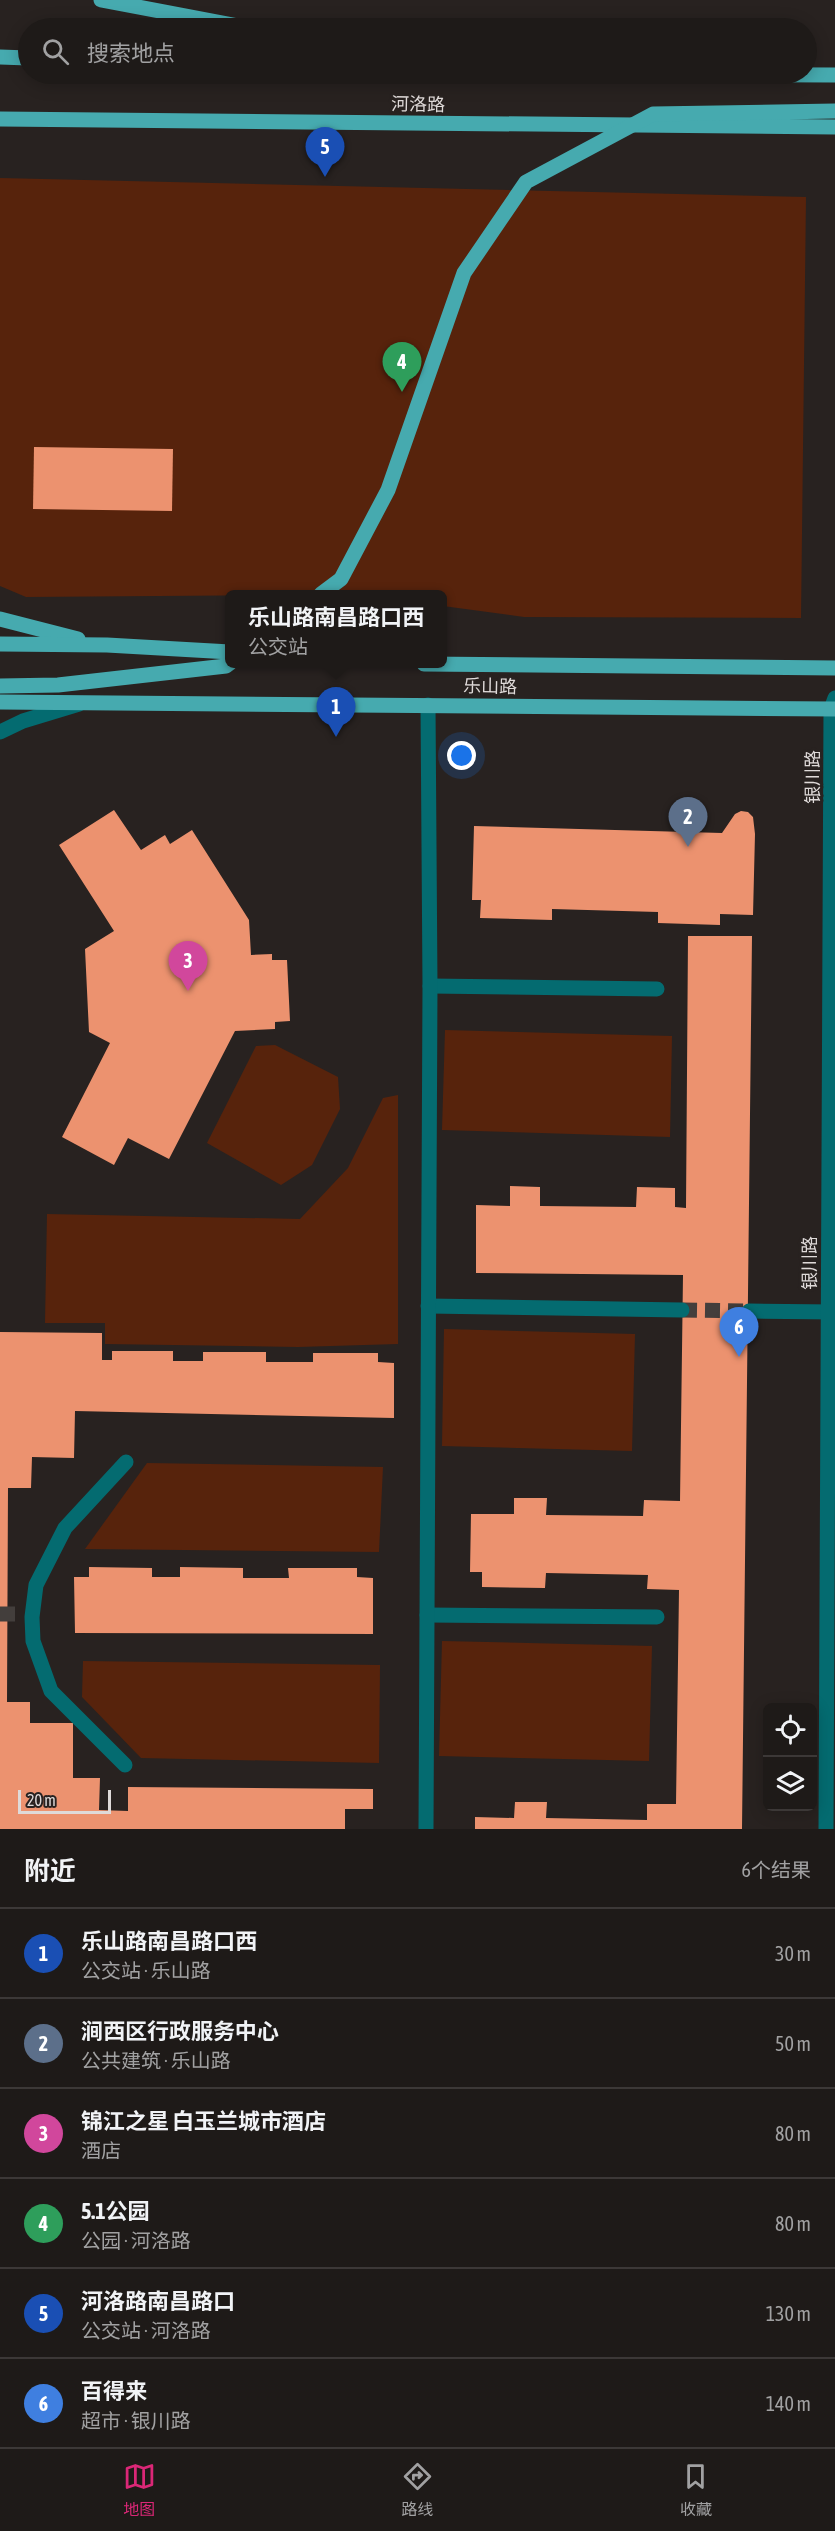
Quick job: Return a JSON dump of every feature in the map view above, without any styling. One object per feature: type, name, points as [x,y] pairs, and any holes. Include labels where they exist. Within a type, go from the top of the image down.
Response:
[{"type":"main road","points":[[101,0],[196,18]]},
{"type":"main road","points":[[0,57],[18,58]]},
{"type":"main road","points":[[817,65],[835,65]]},
{"type":"main road","points":[[817,75],[835,75]]},
{"type":"main road","points":[[326,590],[341,579],[388,490],[464,273],[526,182],[653,114],[835,111]]},
{"type":"main road","name":"河洛路","points":[[0,119],[835,127]]},
{"type":"main road","points":[[0,620],[107,645]]},
{"type":"main road","points":[[0,644],[107,645],[225,652]]},
{"type":"main road","name":"乐山路","points":[[447,663],[835,668]]},
{"type":"main road","points":[[0,686],[58,685],[225,666]]},
{"type":"main road","name":"乐山路","points":[[0,702],[834,706]]},
{"type":"street","points":[[0,732],[23,721],[83,703]]},
{"type":"street","points":[[426,1829],[428,705]]},
{"type":"street","name":"银川路","points":[[826,1829],[832,1312],[834,706]]},
{"type":"street","points":[[429,986],[657,989]]},
{"type":"street","points":[[428,1306],[682,1310]]},
{"type":"street","points":[[749,1311],[832,1312]]},
{"type":"street","points":[[125,1765],[51,1691],[25,1616],[36,1585],[65,1528],[126,1462]]},
{"type":"street","points":[[427,1615],[657,1617]]},
{"type":"shaded area","points":[[0,178],[806,197],[801,618],[524,617],[447,607],[447,590],[225,590],[225,596],[26,597],[0,586]]},
{"type":"shaded area","points":[[445,1030],[672,1036],[670,1137],[442,1130]]},
{"type":"shaded area","points":[[275,1045],[338,1077],[340,1109],[312,1165],[281,1185],[207,1143],[256,1046]]},
{"type":"shaded area","points":[[398,1095],[398,1344],[298,1347],[105,1344],[105,1323],[45,1323],[47,1214],[300,1219],[348,1168],[383,1098]]},
{"type":"shaded area","points":[[444,1329],[635,1334],[632,1451],[442,1446]]},
{"type":"shaded area","points":[[147,1463],[383,1467],[379,1552],[85,1549]]},
{"type":"shaded area","points":[[442,1641],[652,1646],[649,1761],[439,1756]]},
{"type":"shaded area","points":[[83,1661],[380,1665],[379,1763],[141,1758],[82,1697]]},
{"type":"building","points":[[34,447],[173,449],[172,511],[33,509]]},
{"type":"building","points":[[114,810],[141,850],[165,835],[170,844],[192,830],[249,920],[251,955],[272,954],[272,960],[287,960],[290,1021],[275,1022],[275,1029],[235,1031],[169,1159],[128,1138],[114,1165],[62,1137],[110,1043],[89,1032],[85,949],[114,931],[59,845]]},
{"type":"building","points":[[741,811],[748,812],[753,817],[755,834],[753,915],[720,914],[720,925],[658,923],[658,912],[552,909],[552,920],[480,918],[481,900],[472,900],[474,826],[722,833],[735,814]]},
{"type":"building","points":[[688,936],[752,936],[742,1829],[475,1829],[475,1817],[514,1818],[515,1802],[547,1802],[546,1818],[647,1820],[647,1804],[676,1804],[679,1590],[647,1589],[648,1575],[546,1573],[545,1588],[482,1587],[482,1572],[470,1572],[471,1514],[514,1514],[514,1498],[547,1498],[546,1515],[643,1516],[644,1500],[680,1501],[683,1275],[476,1273],[476,1205],[510,1206],[510,1186],[540,1187],[540,1206],[636,1207],[637,1187],[675,1188],[675,1207],[686,1208]]},
{"type":"building","points":[[0,1332],[102,1333],[102,1360],[112,1360],[112,1351],[173,1351],[173,1361],[203,1361],[203,1352],[266,1352],[266,1362],[313,1362],[313,1353],[378,1353],[378,1362],[394,1363],[394,1418],[75,1411],[74,1458],[32,1457],[31,1488],[8,1488],[7,1702],[30,1702],[30,1723],[73,1723],[73,1778],[100,1778],[99,1810],[128,1811],[128,1787],[373,1789],[373,1809],[345,1809],[345,1829],[0,1829]]},
{"type":"building","points":[[89,1567],[152,1568],[152,1577],[180,1577],[180,1567],[243,1568],[243,1578],[289,1578],[288,1568],[357,1568],[357,1577],[373,1578],[373,1634],[75,1633],[74,1577],[89,1577]]},
{"type":"tunnel","points":[[682,1310],[749,1311]]},
{"type":"tunnel","points":[[0,1614],[17,1614]]},
{"type":"place","name":"河洛路南昌路口","points":[[325,177]]},
{"type":"place","name":"5.1公园","points":[[402,392]]},
{"type":"place","name":"乐山路南昌路口西","points":[[336,737]]},
{"type":"place","name":"涧西区行政服务中心","points":[[688,847]]},
{"type":"place","name":"锦江之星 白玉兰城市酒店","points":[[188,991]]},
{"type":"place","name":"百得来","points":[[739,1357]]}]
